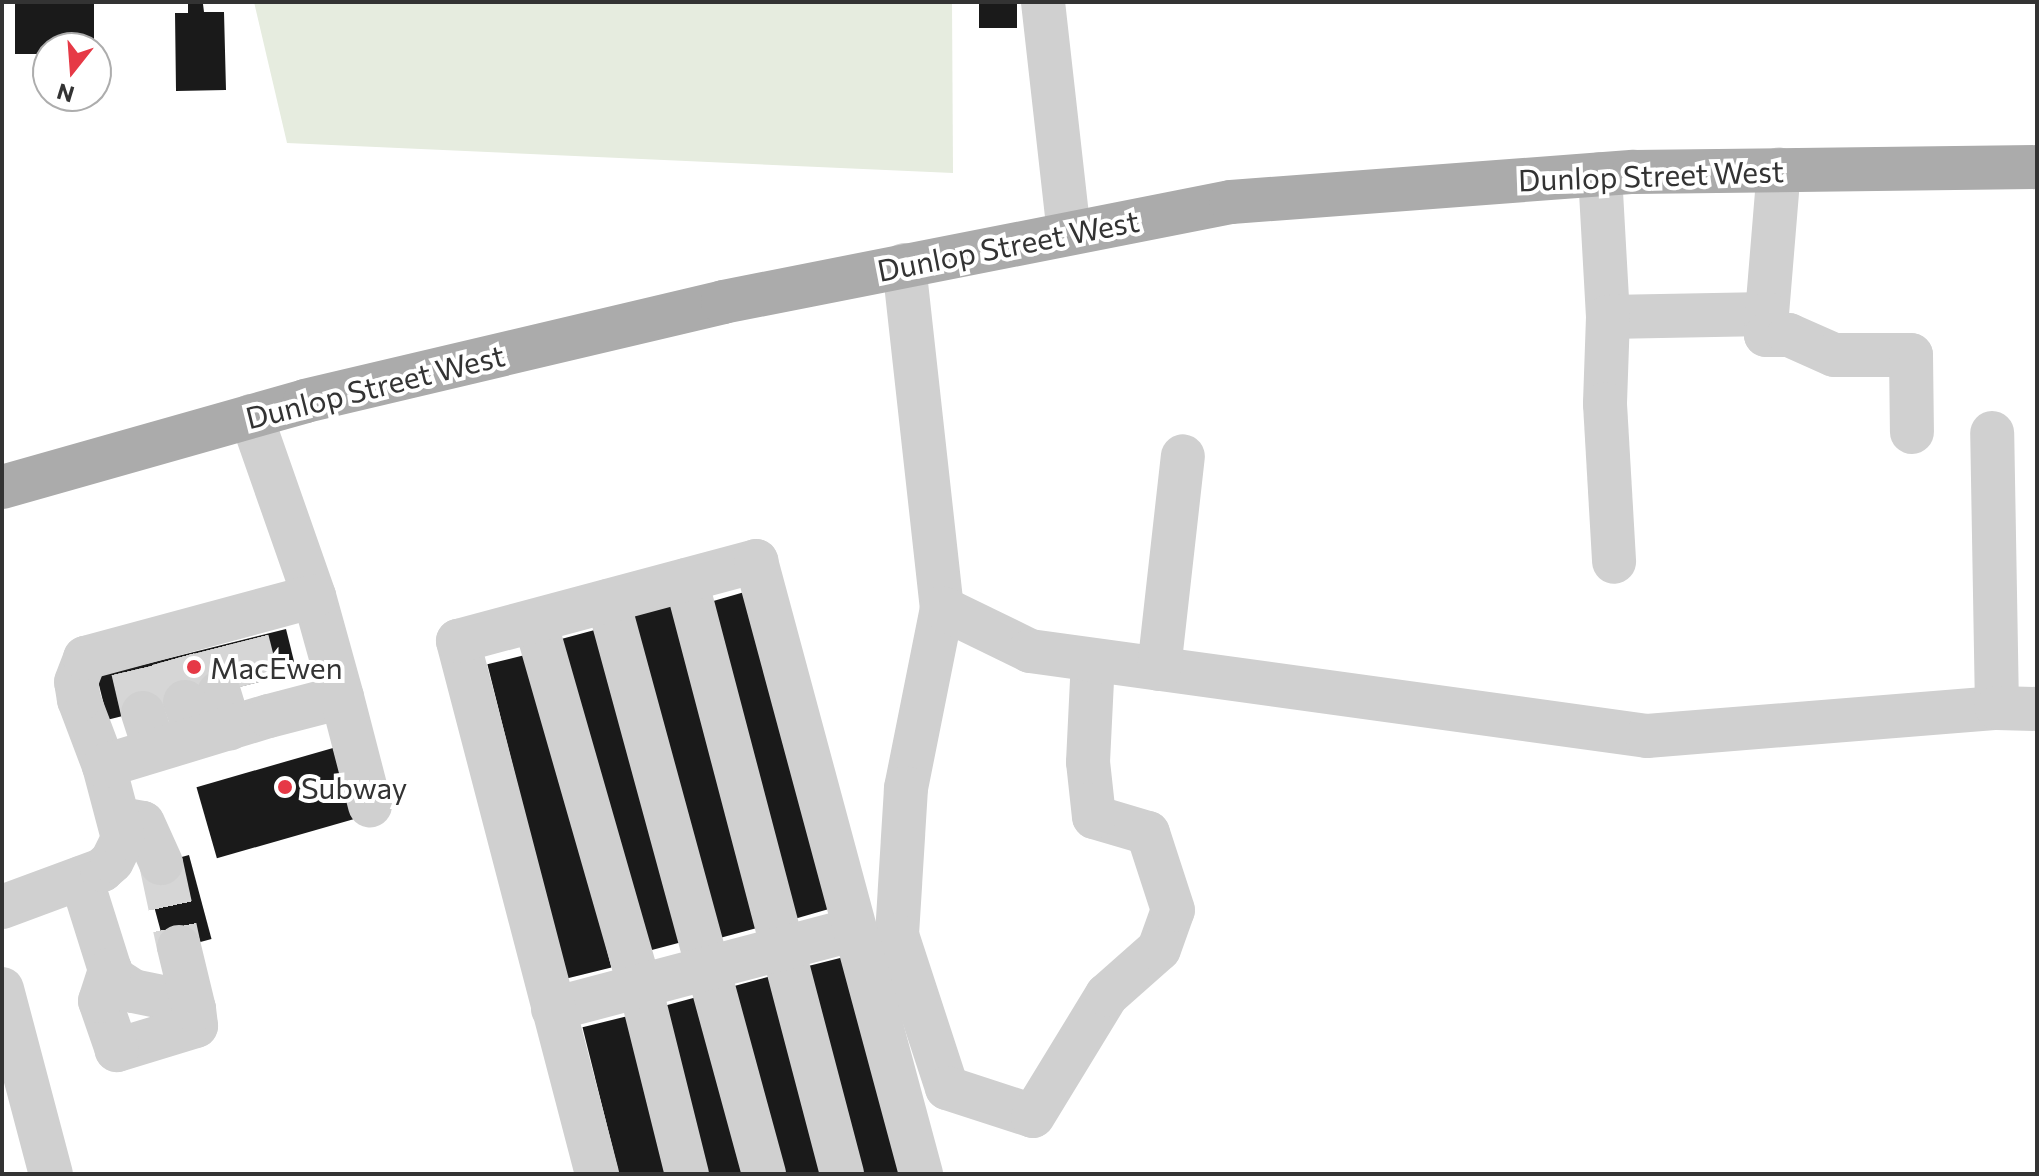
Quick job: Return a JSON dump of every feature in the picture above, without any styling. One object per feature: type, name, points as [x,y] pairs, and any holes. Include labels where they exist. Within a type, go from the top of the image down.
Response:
[{"type":"main road","name":"Dunlop Street West","points":[[2,487],[251,416],[723,302],[1231,202],[1600,174],[2037,167]]},
{"type":"street","points":[[1043,2],[1069,233]]},
{"type":"street","points":[[1779,169],[1766,335],[1789,335],[1834,355],[1911,355],[1912,432]]},
{"type":"street","points":[[1600,174],[1608,317],[1605,404],[1614,562]]},
{"type":"street","points":[[904,265],[942,608],[906,788],[897,935],[947,1088],[1033,1116],[1107,995],[1159,949],[1173,910],[1148,833],[1094,817],[1088,762],[1093,660]]},
{"type":"street","points":[[1608,317],[1767,314]]},
{"type":"street","points":[[251,416],[314,596],[370,805]]},
{"type":"street","points":[[942,608],[1030,651],[1647,736],[2017,709],[1992,433]]},
{"type":"street","points":[[1159,669],[1183,456]]},
{"type":"street","points":[[597,1174],[458,641],[756,561],[921,1174]]},
{"type":"street","points":[[686,580],[842,1174]]},
{"type":"street","points":[[2,907],[81,878],[112,861],[123,838],[120,819],[76,682],[85,658],[187,642],[314,596]]},
{"type":"street","points":[[608,601],[764,1174]]},
{"type":"street","points":[[535,621],[640,986],[687,1174]]},
{"type":"street","points":[[104,766],[149,731],[227,710],[342,697]]},
{"type":"street","points":[[120,819],[143,823],[161,863]]},
{"type":"street","points":[[81,878],[110,970],[120,985],[187,1002],[194,1009]]},
{"type":"street","points":[[553,1009],[855,929]]},
{"type":"street","points":[[110,970],[100,1001],[117,1050],[196,1026],[179,947]]},
{"type":"street","points":[[2,989],[51,1174]]},
{"type":"shaded area","points":[[254,2],[952,2],[953,173],[287,143]]},
{"type":"building","points":[[15,2],[94,2],[94,32],[32,32],[32,54],[15,54]]},
{"type":"building","points":[[979,2],[1017,2],[1017,28],[979,28]]},
{"type":"building","points":[[188,4],[203,4],[204,12],[224,12],[226,90],[176,91],[175,13],[188,13]]},
{"type":"building","points":[[748,591],[838,906],[795,919],[705,603]]},
{"type":"building","points":[[676,604],[762,927],[716,939],[630,616]]},
{"type":"building","points":[[602,628],[686,941],[642,953],[559,640]]},
{"type":"building","points":[[286,629],[297,673],[108,720],[97,676]]},
{"type":"building","points":[[533,653],[611,967],[566,979],[487,664]]},
{"type":"building","points":[[333,748],[353,819],[217,858],[197,787]]},
{"type":"building","points":[[189,855],[212,939],[166,951],[144,867]]},
{"type":"building","points":[[848,956],[902,1174],[855,1174],[803,967]]},
{"type":"building","points":[[775,975],[828,1174],[782,1174],[732,987]]},
{"type":"building","points":[[697,997],[744,1174],[700,1174],[655,1008]]},
{"type":"building","points":[[632,1015],[672,1174],[619,1174],[583,1027]]},
{"type":"tunnel","points":[[247,640],[258,683]]},
{"type":"tunnel","points":[[208,650],[219,693]]},
{"type":"tunnel","points":[[173,659],[185,702]]},
{"type":"tunnel","points":[[133,670],[143,713]]},
{"type":"tunnel","points":[[161,863],[179,947]]},
{"type":"place","name":"MacEwen","points":[[194,667]]},
{"type":"place","name":"Subway","points":[[285,787]]}]
